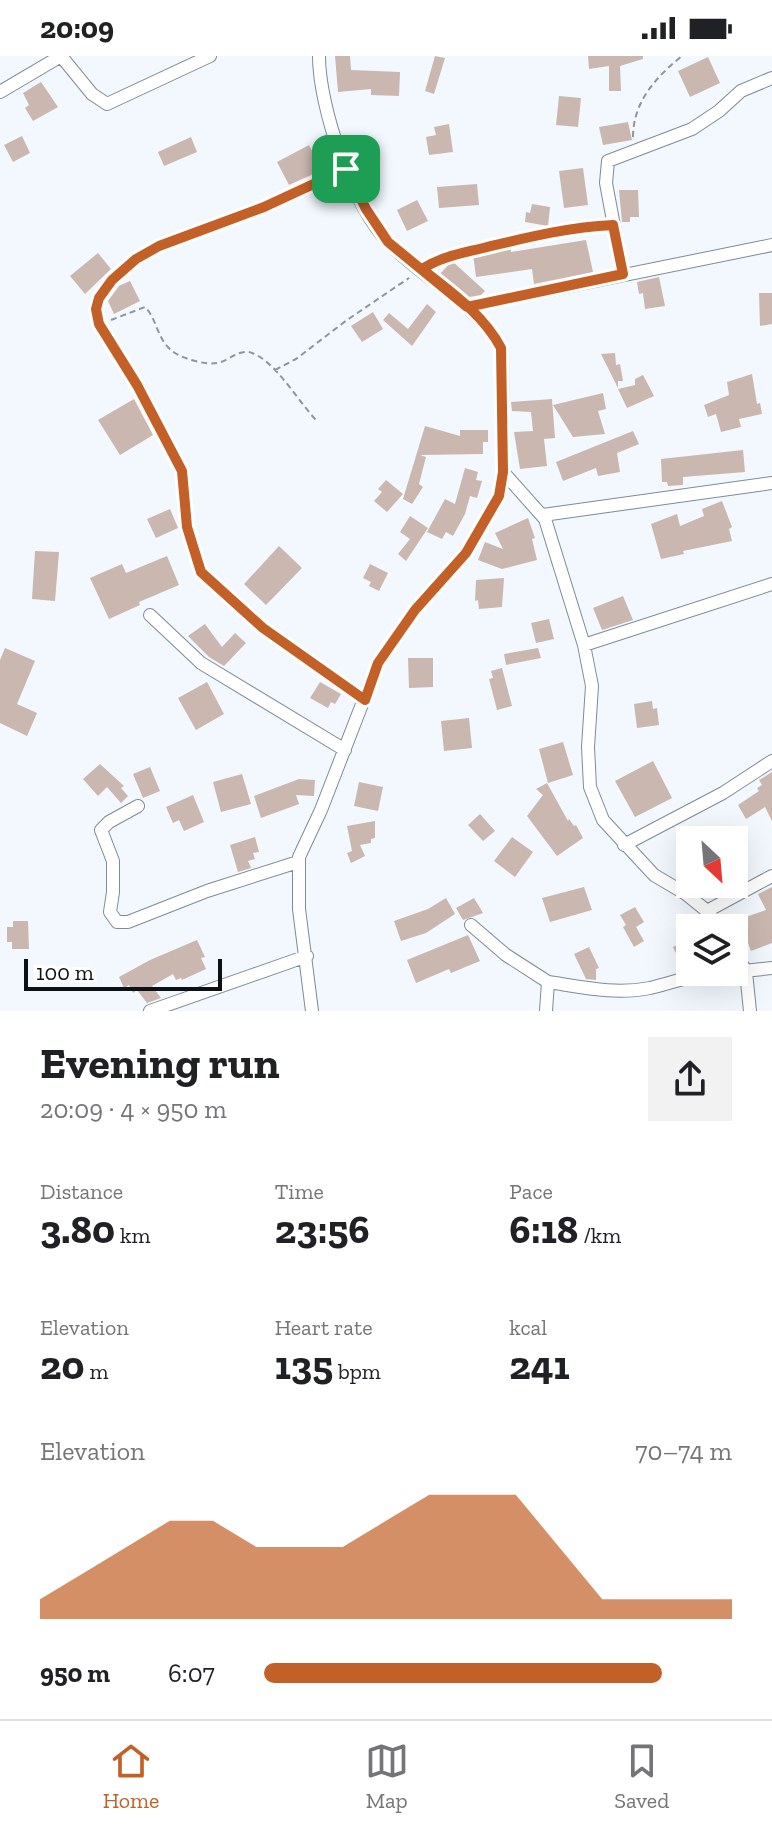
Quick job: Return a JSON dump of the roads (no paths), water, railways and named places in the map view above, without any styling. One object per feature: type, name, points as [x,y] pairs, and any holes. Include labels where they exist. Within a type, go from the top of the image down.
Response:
[{"type":"street","points":[[0,92],[61,56],[92,94],[107,104],[210,56]]},
{"type":"street","points":[[312,1011],[299,909],[298,862],[302,846],[321,810],[378,663],[400,629],[455,568],[479,534],[499,496],[503,472],[502,352],[495,338],[467,307],[388,242],[366,209],[346,169],[323,99],[319,56]]},
{"type":"street","points":[[623,274],[606,183],[608,162],[634,149],[692,129],[741,91],[772,78]]},
{"type":"street","points":[[346,169],[264,207],[159,246],[136,259],[102,291],[96,309],[99,324],[137,385],[182,471],[187,527],[201,572],[263,628],[365,700]]},
{"type":"street","points":[[467,307],[772,245]]},
{"type":"street","points":[[503,472],[543,515],[584,645],[592,686],[588,747],[590,793],[603,820],[624,845],[654,875],[686,894],[709,914]]},
{"type":"street","points":[[543,515],[772,483]]},
{"type":"street","points":[[584,645],[772,584]]},
{"type":"street","points":[[150,615],[201,663],[345,750]]},
{"type":"street","points":[[624,845],[723,793],[772,761]]},
{"type":"street","points":[[138,806],[101,830],[113,861],[110,912],[117,922],[128,922],[207,891],[298,862]]},
{"type":"street","points":[[707,911],[772,876]]},
{"type":"street","points":[[471,925],[506,955],[548,982],[626,991],[676,981]]},
{"type":"street","points":[[150,1011],[307,956]]},
{"type":"street","points":[[748,971],[772,968]]},
{"type":"street","points":[[546,1011],[548,982]]},
{"type":"street","points":[[744,986],[750,1011]]}]
